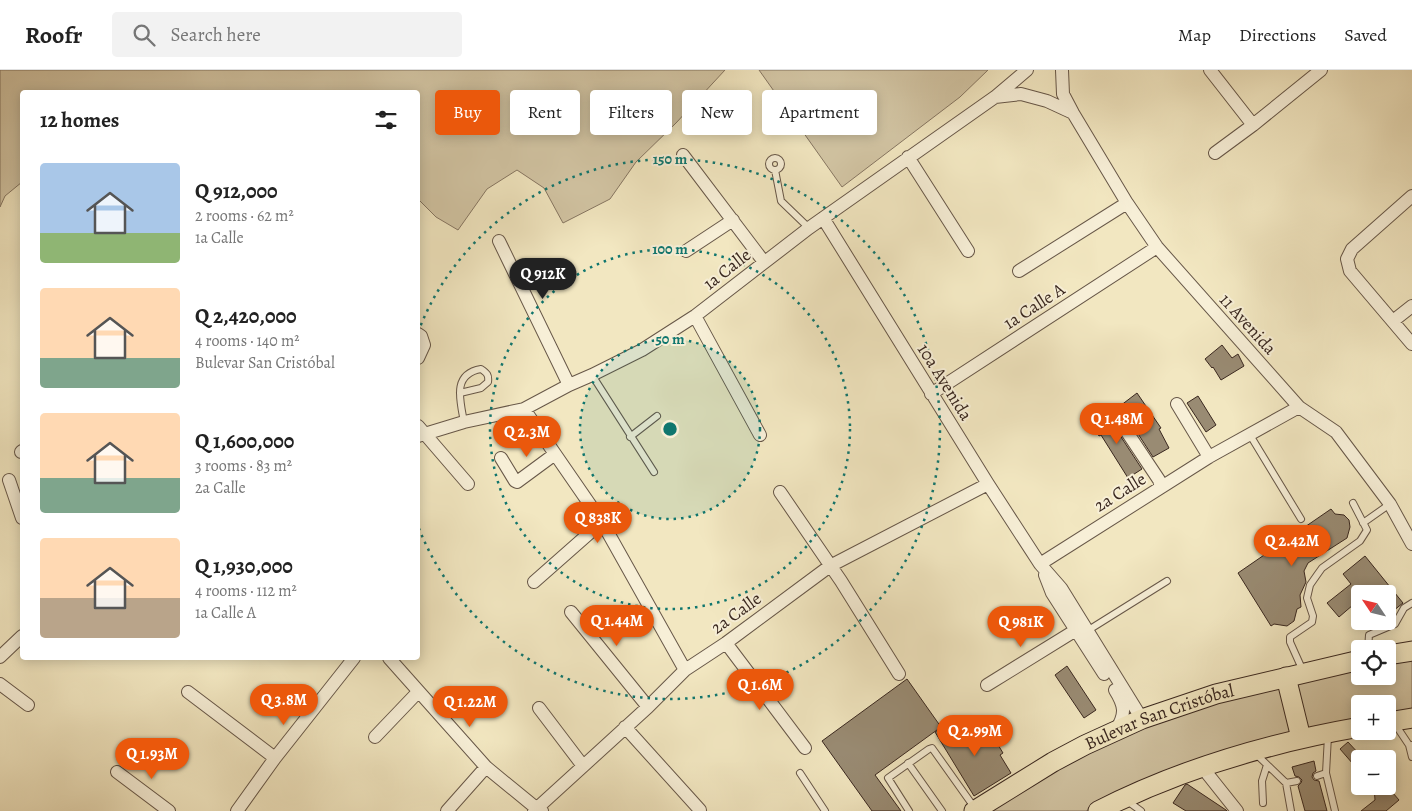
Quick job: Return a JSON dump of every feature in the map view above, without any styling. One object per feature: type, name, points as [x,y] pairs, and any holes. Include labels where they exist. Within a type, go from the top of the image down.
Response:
[{"type":"main road","points":[[1396,654],[1412,651]]},
{"type":"main road","name":"Bulevar San Cristóbal","points":[[975,810],[1053,762],[1142,719],[1216,694],[1351,662]]},
{"type":"main road","points":[[1295,675],[1301,738]]},
{"type":"main road","points":[[1396,720],[1412,718]]},
{"type":"main road","points":[[1098,811],[1123,798],[1202,767],[1301,738],[1351,728]]},
{"type":"street","name":"1a Calle","points":[[420,432],[524,409],[642,350],[695,316],[809,228],[995,97],[1027,70]]},
{"type":"street","name":"11 Avenida","points":[[1062,70],[1063,94],[1073,113],[1156,247],[1299,407],[1336,432],[1390,504],[1412,544]]},
{"type":"street","points":[[1210,70],[1253,125]]},
{"type":"street","points":[[1215,153],[1321,70]]},
{"type":"street","points":[[995,97],[1021,94],[1047,101],[1073,113]]},
{"type":"street","points":[[683,155],[764,262]]},
{"type":"street","points":[[908,157],[968,251]]},
{"type":"street","points":[[1412,196],[1352,249],[1348,259],[1350,271],[1412,344]]},
{"type":"street","points":[[1019,271],[1127,203]]},
{"type":"street","name":"10a Avenida","points":[[823,218],[931,394],[1040,564],[1052,593],[1082,630],[1142,719]]},
{"type":"street","points":[[686,251],[733,220]]},
{"type":"street","points":[[499,241],[569,385]]},
{"type":"street","name":"1a Calle A","points":[[931,394],[1156,247]]},
{"type":"street","points":[[1393,321],[1412,306]]},
{"type":"street","points":[[695,316],[760,435]]},
{"type":"street","points":[[420,335],[424,345],[420,354]]},
{"type":"street","points":[[1177,404],[1209,458]]},
{"type":"street","name":"2a Calle","points":[[1040,564],[1161,487],[1299,407]]},
{"type":"street","points":[[524,409],[602,522],[685,670]]},
{"type":"street","points":[[1114,411],[1159,480],[1161,487]]},
{"type":"street","points":[[420,432],[468,484]]},
{"type":"street","points":[[501,458],[514,481],[517,482],[555,454]]},
{"type":"street","points":[[9,480],[20,512]]},
{"type":"street","name":"2a Calle","points":[[537,810],[685,670],[726,643],[830,566],[988,484]]},
{"type":"street","points":[[780,492],[899,674]]},
{"type":"street","points":[[534,582],[602,522]]},
{"type":"street","points":[[571,612],[648,707]]},
{"type":"street","points":[[987,686],[1082,630]]},
{"type":"street","name":"10a Avenida","points":[[1082,630],[1123,703],[1122,717],[1116,730]]},
{"type":"street","points":[[0,657],[20,638]]},
{"type":"street","points":[[726,643],[805,748]]},
{"type":"street","points":[[237,811],[275,758],[352,660]]},
{"type":"street","points":[[391,660],[486,767],[537,810]]},
{"type":"street","points":[[0,684],[28,705]]},
{"type":"street","points":[[188,692],[275,758]]},
{"type":"street","points":[[375,737],[418,692]]},
{"type":"street","points":[[539,708],[583,766]]},
{"type":"street","points":[[625,727],[700,810]]},
{"type":"street","points":[[447,811],[486,767]]},
{"type":"street","points":[[1202,767],[1238,811]]},
{"type":"street","points":[[118,772],[169,811]]},
{"type":"lane","points":[[775,170],[782,201],[809,228]]},
{"type":"lane","points":[[460,393],[480,388],[488,382],[487,372],[481,369],[471,370],[464,375],[460,393],[464,422]]},
{"type":"lane","points":[[592,375],[654,472]]},
{"type":"lane","points":[[630,437],[657,416]]},
{"type":"lane","points":[[1250,435],[1301,519]]},
{"type":"lane","points":[[1295,675],[1290,637],[1312,622],[1313,616],[1307,598],[1310,584],[1322,568],[1364,536],[1367,530],[1353,503]]},
{"type":"lane","points":[[1363,523],[1390,504]]},
{"type":"lane","points":[[1082,630],[1167,581]]},
{"type":"lane","points":[[1369,640],[1369,634],[1395,624],[1404,608],[1412,602]]},
{"type":"lane","points":[[1396,728],[1411,745],[1412,757]]},
{"type":"lane","points":[[1328,732],[1326,773],[1335,811]]},
{"type":"lane","points":[[909,811],[888,778],[929,748],[932,748],[969,798],[975,810]]},
{"type":"lane","points":[[1253,751],[1286,783],[1291,811]]},
{"type":"lane","points":[[908,763],[942,811]]},
{"type":"lane","points":[[1263,803],[1262,781],[1268,765]]},
{"type":"lane","points":[[800,773],[825,811]]},
{"type":"lane","points":[[1318,776],[1326,773]]},
{"type":"lane","points":[[1286,783],[1297,781]]},
{"type":"lane","points":[[1123,798],[1141,811]]},
{"type":"shaded area","points":[[0,70],[725,70],[707,90],[682,90],[682,117],[672,127],[672,90],[590,90],[590,135],[664,135],[636,162],[610,199],[563,223],[544,188],[517,170],[487,189],[458,230],[436,217],[420,201],[420,90],[20,90],[20,184],[5,196],[0,207]]},
{"type":"shaded area","points":[[759,70],[988,70],[960,97],[842,187],[805,135],[877,135],[877,90],[773,90]]},
{"type":"shaded area","points":[[1412,657],[1412,712],[1396,714],[1396,695],[1351,695],[1351,723],[1303,734],[1291,681],[1351,667],[1351,685],[1396,685],[1396,660]]},
{"type":"shaded area","points":[[1283,682],[1295,736],[1117,795],[1086,811],[983,811],[1040,776],[1167,714]]},
{"type":"building","points":[[1222,345],[1232,358],[1238,354],[1244,366],[1221,380],[1213,367],[1205,359]]},
{"type":"building","points":[[1137,393],[1161,428],[1159,429],[1169,448],[1153,457],[1120,406]]},
{"type":"building","points":[[1198,396],[1216,425],[1206,432],[1187,403]]},
{"type":"building","points":[[1106,414],[1142,469],[1128,478],[1091,422]]},
{"type":"building","points":[[1331,509],[1335,514],[1344,515],[1349,520],[1350,527],[1347,538],[1308,563],[1304,571],[1306,582],[1300,595],[1301,607],[1297,609],[1294,621],[1287,626],[1274,624],[1271,626],[1238,573]]},
{"type":"building","points":[[1365,556],[1388,585],[1351,585],[1351,607],[1339,617],[1327,603],[1351,584],[1343,574]]},
{"type":"building","points":[[1396,594],[1403,603],[1396,609]]},
{"type":"building","points":[[1067,666],[1096,710],[1084,718],[1055,675]]},
{"type":"building","points":[[907,679],[941,727],[875,775],[901,811],[872,811],[822,741]]},
{"type":"building","points":[[953,720],[964,739],[986,725],[1003,753],[1000,755],[1011,773],[974,796],[935,732]]},
{"type":"building","points":[[1348,742],[1355,750],[1351,750],[1351,762],[1340,749]]},
{"type":"building","points":[[1314,761],[1316,771],[1312,777],[1314,780],[1319,781],[1327,811],[1305,811],[1298,786],[1302,780],[1295,776],[1292,767]]},
{"type":"building","points":[[1187,784],[1227,811],[1186,811],[1173,803]]},
{"type":"building","points":[[1375,795],[1395,795],[1399,800],[1386,811],[1361,811],[1375,800]]}]
